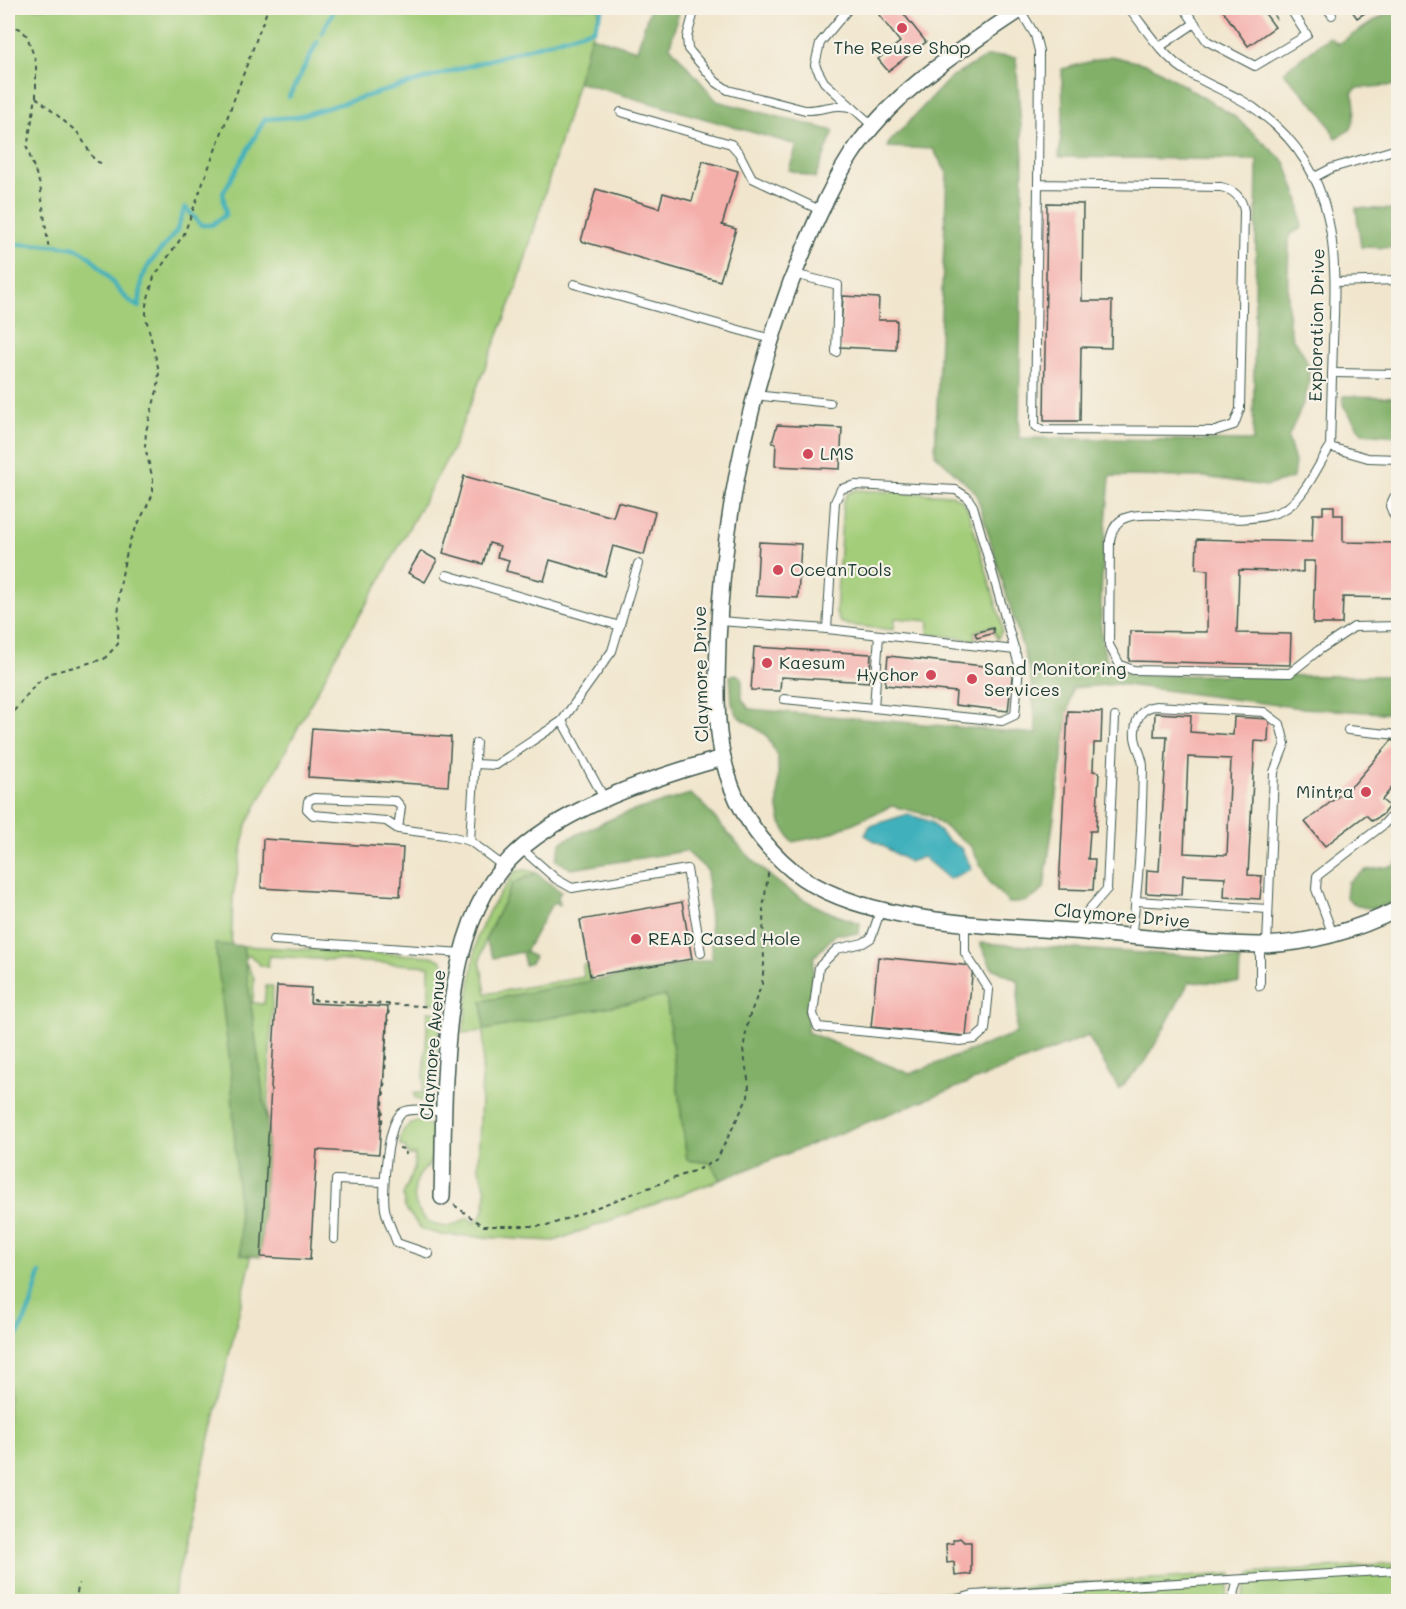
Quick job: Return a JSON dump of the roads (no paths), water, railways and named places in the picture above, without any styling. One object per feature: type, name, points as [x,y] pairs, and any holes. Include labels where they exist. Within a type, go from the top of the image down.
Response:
[{"type":"street","name":"Claymore Drive","points":[[1021,9],[920,79],[873,126],[843,168],[794,274],[754,395],[729,512],[719,621],[718,696],[723,758],[731,786],[744,813],[776,856],[806,880],[822,889],[881,909],[965,922],[1264,945],[1333,935],[1362,926],[1398,909]]},
{"type":"street","name":"Claymore Avenue","points":[[442,1197],[445,1112],[453,1008],[462,952],[475,911],[503,866],[522,849],[565,819],[604,798],[658,777],[723,758]]},
{"type":"lane","points":[[695,8],[687,37],[688,49],[722,87],[805,110],[815,111],[834,105],[853,108]]},
{"type":"lane","points":[[849,8],[820,43],[815,65],[824,82],[873,126]]},
{"type":"lane","name":"Exploration Drive","points":[[1129,8],[1182,69],[1236,96],[1263,114],[1298,150],[1323,197],[1330,220],[1336,282],[1330,447]]},
{"type":"lane","points":[[1184,8],[1207,41],[1255,66],[1307,34],[1290,8]]},
{"type":"lane","points":[[1021,9],[1035,35],[1039,51],[1035,426],[1044,430],[1215,431],[1234,425],[1240,409],[1244,211],[1238,196],[1221,187],[1038,184]]},
{"type":"lane","points":[[1161,46],[1195,23]]},
{"type":"lane","points":[[621,112],[731,144],[740,153],[752,178],[822,211]]},
{"type":"lane","points":[[1313,178],[1332,168],[1397,149]]},
{"type":"lane","points":[[794,274],[838,285],[836,352]]},
{"type":"lane","points":[[1336,282],[1398,280]]},
{"type":"lane","points":[[574,284],[771,339]]},
{"type":"lane","points":[[1332,373],[1398,374]]},
{"type":"lane","points":[[754,395],[830,403]]},
{"type":"lane","points":[[1398,459],[1368,458],[1330,447],[1302,492],[1289,506],[1270,515],[1242,518],[1150,515],[1121,520],[1113,528],[1110,540],[1109,645],[1120,665],[1133,670],[1290,673],[1318,650],[1354,627],[1398,626]]},
{"type":"lane","points":[[784,699],[1002,721],[1012,719],[1016,711],[1020,676],[1015,650],[973,506],[963,493],[949,489],[855,485],[838,492],[827,629]]},
{"type":"lane","points":[[1398,496],[1390,506],[1394,516],[1398,519]]},
{"type":"lane","points":[[475,764],[496,765],[562,721],[612,651],[638,564]]},
{"type":"lane","points":[[447,575],[620,626]]},
{"type":"lane","points":[[719,621],[827,629],[1015,650]]},
{"type":"lane","points":[[874,708],[879,635]]},
{"type":"lane","points":[[1131,936],[1143,765],[1135,732],[1142,712],[1156,706],[1264,712],[1280,723],[1285,744],[1274,772],[1268,909],[1260,986]]},
{"type":"lane","points":[[1076,932],[1085,914],[1107,889],[1115,717]]},
{"type":"lane","points":[[562,721],[604,798]]},
{"type":"lane","points":[[1348,730],[1398,735]]},
{"type":"lane","points":[[470,842],[476,743]]},
{"type":"lane","points":[[398,829],[401,807],[396,801],[314,798],[308,801],[307,809],[313,815],[386,821],[398,829],[445,835],[470,842],[503,866]]},
{"type":"lane","points":[[1333,935],[1316,889],[1317,876],[1383,825],[1398,809]]},
{"type":"lane","points":[[522,849],[556,879],[572,888],[687,869],[701,953]]},
{"type":"lane","points":[[1135,902],[1268,909]]},
{"type":"lane","points":[[881,909],[871,938],[863,943],[837,949],[819,967],[813,1014],[818,1027],[938,1039],[975,1040],[985,1030],[989,990],[965,953],[965,922]]},
{"type":"lane","points":[[273,940],[462,952]]},
{"type":"lane","points":[[429,1254],[397,1243],[385,1211],[382,1182],[392,1129],[404,1112],[445,1112]]},
{"type":"lane","points":[[333,1239],[336,1180],[382,1182]]},
{"type":"lane","points":[[946,1602],[973,1595],[1398,1570]]},
{"type":"lane","points":[[1232,1602],[1238,1580]]},
{"type":"water","points":[[908,814],[931,822],[947,840],[961,848],[972,869],[949,879],[923,857],[909,862],[865,835],[870,826]]},
{"type":"waterway","points":[[322,33],[335,8]]},
{"type":"waterway","points":[[8,244],[54,245],[78,249],[94,261],[123,295],[139,307],[142,278],[150,263],[176,232],[185,207],[201,225],[212,225],[226,214],[223,193],[265,119],[296,117],[594,29],[603,8]]},
{"type":"waterway","points":[[289,97],[318,41]]},
{"type":"waterway","points":[[8,1356],[31,1306],[40,1273]]},
{"type":"place","name":"The Reuse Shop","points":[[902,28]]},
{"type":"place","name":"LMS","points":[[808,454]]},
{"type":"place","name":"OceanTools","points":[[778,570]]},
{"type":"place","name":"Kaesum","points":[[767,663]]},
{"type":"place","name":"Hychor","points":[[931,675]]},
{"type":"place","name":"Sand Monitoring Services","points":[[972,679]]},
{"type":"place","name":"Mintra","points":[[1366,792]]},
{"type":"place","name":"READ Cased Hole","points":[[636,939]]}]
